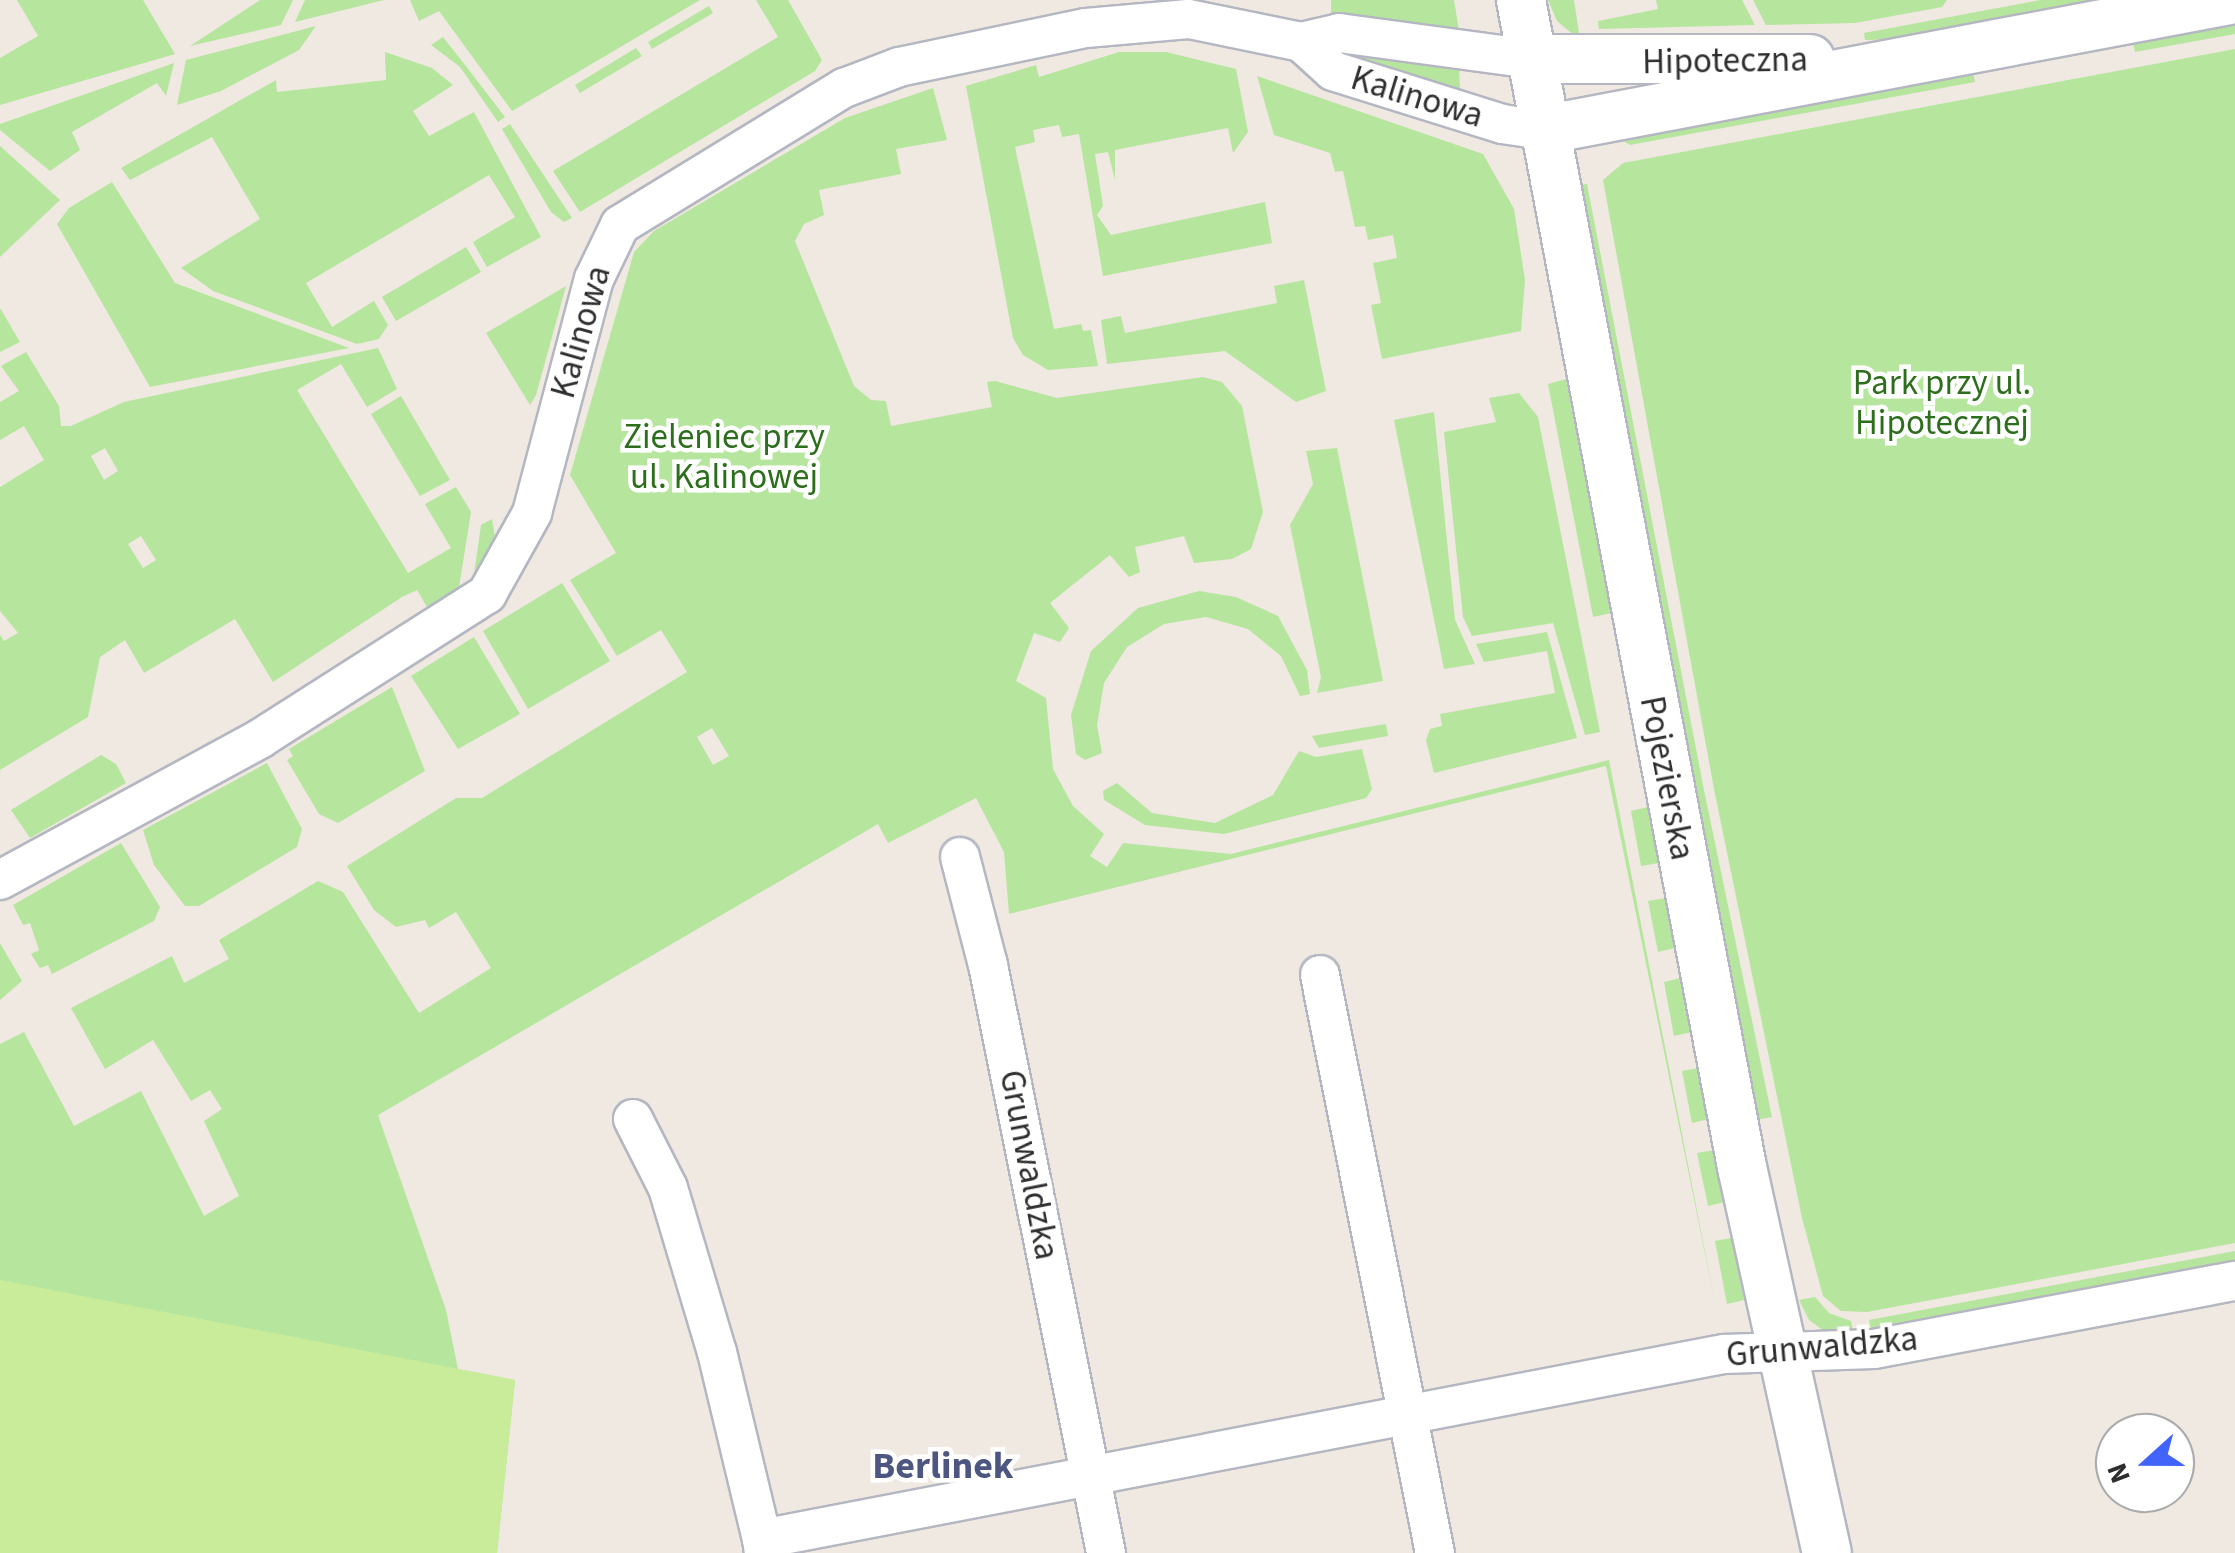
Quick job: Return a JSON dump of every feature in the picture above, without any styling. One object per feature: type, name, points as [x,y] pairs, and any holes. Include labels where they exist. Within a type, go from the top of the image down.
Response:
[{"type":"street","name":"Pojezierska","points":[[1521,0],[1543,130],[1783,1352],[1827,1553]]},
{"type":"street","name":"Hipoteczna","points":[[1543,130],[2229,0]]},
{"type":"street","name":"Kalinowa","points":[[0,880],[261,738],[487,594],[532,514],[600,260],[634,212],[844,88],[899,68],[1157,18],[1301,42],[1339,33],[1531,60]]},
{"type":"street","name":"Kalinowa","points":[[1301,42],[1333,70],[1502,124],[1543,130]]},
{"type":"street","name":"Hipoteczna","points":[[1531,60],[1918,58]]},
{"type":"street","name":"Grunwaldzka","points":[[960,856],[988,964],[1106,1553]]},
{"type":"street","points":[[1320,975],[1434,1553]]},
{"type":"street","name":"Grunwaldzka","points":[[633,1119],[668,1188],[717,1352],[763,1546],[1092,1476],[1724,1354],[1874,1349],[2235,1281]]},
{"type":"green space","points":[[17,0],[143,0],[175,54],[0,105],[0,58],[38,36]]},
{"type":"green space","points":[[260,0],[293,0],[281,25],[190,46]]},
{"type":"green space","points":[[305,0],[384,0],[295,22]]},
{"type":"green space","points":[[410,0],[700,0],[512,111],[439,11],[419,21]]},
{"type":"green space","points":[[756,0],[788,0],[822,60],[815,71],[580,212],[553,171],[778,37]]},
{"type":"green space","points":[[1331,0],[1454,0],[1460,37],[1331,18]]},
{"type":"green space","points":[[1548,0],[1574,0],[1580,40],[1557,21]]},
{"type":"green space","points":[[1656,0],[1742,0],[1755,25],[1599,29],[1598,21],[1658,9]]},
{"type":"green space","points":[[1753,0],[1947,0],[1942,7],[1855,23],[1766,25]]},
{"type":"green space","points":[[2040,0],[2122,0],[1904,39],[1865,40],[1864,33]]},
{"type":"green space","points":[[709,6],[713,13],[652,49],[648,42]]},
{"type":"green space","points":[[2235,19],[2235,34],[2135,52],[2132,38]]},
{"type":"green space","points":[[316,26],[299,50],[221,91],[177,105],[186,60]]},
{"type":"green space","points":[[443,37],[505,117],[498,122],[460,67],[431,45]]},
{"type":"green space","points":[[1334,47],[1459,66],[1460,91],[1337,55]]},
{"type":"green space","points":[[636,48],[642,56],[580,93],[575,85]]},
{"type":"green space","name":"Park przy ul. Hipotecznej","points":[[2235,49],[2235,1243],[1867,1312],[1841,1311],[1823,1296],[1802,1218],[1714,789],[1603,180],[1623,163]]},
{"type":"green space","points":[[385,52],[432,68],[453,85],[413,111],[429,136],[474,112],[541,237],[487,267],[473,242],[515,217],[489,175],[306,283],[332,327],[374,301],[388,325],[379,339],[357,344],[213,291],[181,268],[260,219],[212,137],[130,180],[121,168],[276,80],[277,92],[386,80]]},
{"type":"green space","points":[[1119,52],[1166,52],[1236,69],[1248,132],[1233,153],[1228,128],[1115,150],[1115,180],[1108,152],[1095,154],[1103,206],[1097,215],[1111,235],[1265,202],[1272,243],[1103,276],[1079,134],[1062,137],[1059,125],[1033,130],[1035,142],[1015,147],[1054,329],[1081,324],[1083,331],[1091,330],[1098,366],[1048,370],[1023,355],[1013,338],[966,86],[1036,65],[1039,77]]},
{"type":"green space","points":[[174,63],[166,96],[157,83],[72,132],[80,150],[50,171],[0,130],[0,124]]},
{"type":"green space","points":[[1972,68],[1975,82],[1630,145],[1620,139]]},
{"type":"green space","points":[[1257,76],[1483,154],[1514,209],[1525,280],[1521,331],[1382,359],[1371,305],[1381,303],[1373,263],[1397,258],[1393,235],[1368,240],[1365,226],[1355,227],[1343,171],[1335,172],[1330,153],[1274,135]]},
{"type":"green space","name":"Zieleniec przy ul. Kalinowej","points":[[933,88],[947,140],[896,149],[901,174],[819,190],[824,215],[804,224],[795,241],[854,386],[871,400],[886,401],[891,426],[992,407],[987,382],[995,381],[1057,398],[1203,377],[1222,382],[1242,406],[1263,512],[1251,549],[1232,559],[1194,563],[1184,536],[1135,547],[1140,572],[1129,577],[1110,555],[1050,603],[1069,628],[1060,642],[1034,633],[1016,681],[1046,698],[1053,769],[1073,806],[1104,834],[1090,856],[1107,867],[1123,843],[1231,854],[1609,760],[1716,1308],[1606,766],[1009,914],[1004,852],[976,798],[888,843],[878,824],[378,1115],[446,1310],[458,1369],[515,1380],[497,1553],[0,1340],[0,1044],[24,1032],[74,1126],[141,1091],[204,1216],[239,1196],[204,1121],[222,1109],[210,1090],[191,1101],[153,1040],[105,1069],[71,1008],[172,956],[184,983],[229,959],[219,940],[318,881],[343,892],[419,1013],[491,968],[456,912],[429,928],[425,920],[396,927],[374,910],[347,866],[456,798],[482,798],[687,672],[661,630],[617,656],[570,580],[616,553],[570,475],[634,252],[654,231],[845,118]],"holes":[[[712,728],[729,756],[713,765],[697,737]]]},
{"type":"green space","points":[[510,124],[572,218],[564,222],[551,212],[502,129]]},
{"type":"green space","points":[[0,146],[60,200],[0,257]]},
{"type":"green space","points":[[112,182],[175,283],[349,348],[150,387],[57,224],[69,208]]},
{"type":"green space","points":[[1587,184],[1704,790],[1772,1117],[1756,1120],[1576,185]]},
{"type":"green space","points":[[466,247],[481,272],[396,321],[382,297]]},
{"type":"green space","points":[[1304,280],[1326,391],[1296,402],[1225,351],[1107,364],[1101,320],[1121,316],[1125,333],[1277,303],[1274,286]]},
{"type":"green space","points":[[566,286],[536,395],[530,405],[486,333]]},
{"type":"green space","points":[[0,308],[20,342],[0,352]]},
{"type":"green space","points":[[378,348],[397,389],[367,407],[341,364],[297,390],[408,573],[451,548],[425,504],[456,487],[471,512],[459,587],[427,607],[417,590],[402,597],[273,682],[235,619],[144,673],[125,640],[100,657],[88,717],[0,770],[0,635],[4,641],[18,633],[0,611],[0,487],[44,460],[24,426],[0,440],[0,402],[19,391],[1,366],[26,352],[59,406],[61,426],[71,426],[124,402]],"holes":[[[105,448],[118,471],[104,480],[91,456]],[[141,536],[156,560],[143,568],[128,544]]]},
{"type":"green space","points":[[1566,379],[1611,613],[1593,617],[1548,384]]},
{"type":"green space","points":[[1519,393],[1538,417],[1600,732],[1585,735],[1553,623],[1472,636],[1463,617],[1444,432],[1496,422],[1489,398]]},
{"type":"green space","points":[[401,396],[450,480],[420,496],[371,414]]},
{"type":"green space","points":[[1434,412],[1455,620],[1475,664],[1444,669],[1394,420]]},
{"type":"green space","points":[[1337,448],[1383,681],[1317,693],[1321,677],[1290,525],[1313,484],[1306,451]]},
{"type":"green space","points":[[492,519],[496,543],[473,581],[481,525]]},
{"type":"green space","points":[[562,583],[610,661],[528,709],[483,631]]},
{"type":"green space","points":[[1199,591],[1236,597],[1278,616],[1307,670],[1310,694],[1300,696],[1281,656],[1248,629],[1206,617],[1164,624],[1127,647],[1104,683],[1097,725],[1102,753],[1085,760],[1076,754],[1071,715],[1091,651],[1138,608]]},
{"type":"green space","points":[[1547,632],[1577,738],[1434,773],[1426,740],[1430,729],[1442,726],[1440,714],[1555,693],[1547,651],[1484,662],[1476,644]]},
{"type":"green space","points":[[474,637],[520,714],[458,749],[411,676]]},
{"type":"green space","points":[[392,687],[425,771],[338,823],[319,814],[287,760],[293,756],[289,749]]},
{"type":"green space","points":[[1386,724],[1388,736],[1319,748],[1312,736]]},
{"type":"green space","points":[[1362,749],[1372,789],[1366,798],[1224,834],[1145,825],[1104,800],[1103,791],[1117,783],[1152,813],[1215,823],[1273,795],[1299,751],[1316,757]]},
{"type":"green space","points":[[101,755],[116,764],[126,783],[30,838],[11,810]]},
{"type":"green space","points":[[267,763],[302,829],[297,847],[199,906],[185,906],[154,865],[143,830]]},
{"type":"green space","points":[[1648,807],[1659,863],[1641,866],[1631,811]]},
{"type":"green space","points":[[121,843],[160,907],[154,921],[52,974],[48,965],[40,968],[31,954],[39,950],[30,923],[23,925],[13,905]]},
{"type":"green space","points":[[1666,898],[1675,948],[1658,952],[1648,901]]},
{"type":"green space","points":[[0,943],[22,981],[0,1000]]},
{"type":"green space","points":[[1681,978],[1692,1032],[1674,1036],[1664,982]]},
{"type":"green space","points":[[1699,1068],[1709,1119],[1692,1123],[1682,1071]]},
{"type":"green space","points":[[1715,1150],[1725,1202],[1708,1206],[1697,1153]]},
{"type":"green space","points":[[1732,1238],[1744,1300],[1727,1304],[1715,1241]]},
{"type":"green space","points":[[2235,1251],[2235,1265],[1872,1334],[1869,1320]]},
{"type":"green space","points":[[0,1280],[515,1380],[497,1553],[0,1553]]},
{"type":"green space","points":[[1815,1297],[1829,1313],[1851,1321],[1854,1336],[1824,1331],[1809,1320],[1799,1300]]},
{"type":"district","name":"Berlinek","points":[[943,1467]]}]
